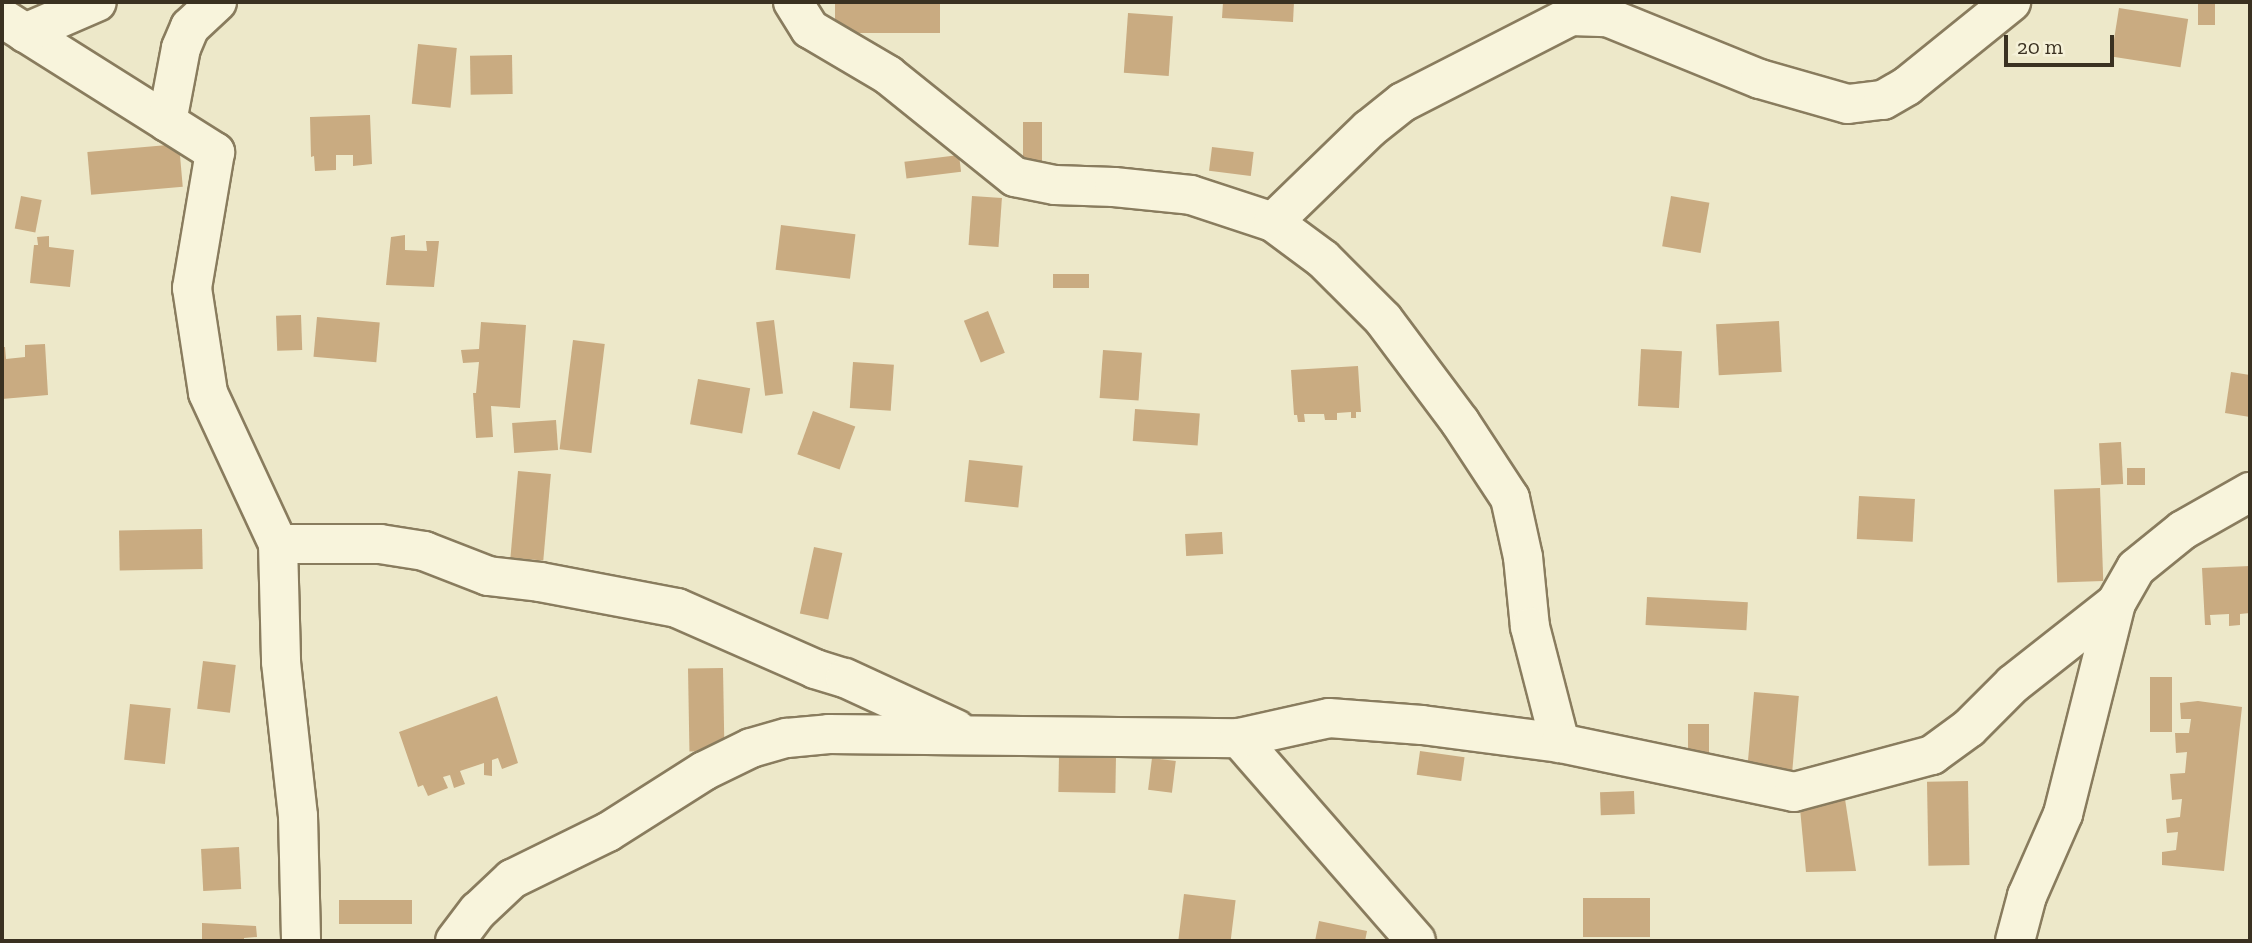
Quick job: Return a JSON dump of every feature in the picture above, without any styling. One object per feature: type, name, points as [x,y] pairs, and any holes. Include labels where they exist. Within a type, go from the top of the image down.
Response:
[{"type":"street","points":[[14,25],[97,2]]},
{"type":"street","points":[[167,122],[181,48],[190,27],[217,2]]},
{"type":"street","points":[[793,2],[810,29],[888,75],[1015,177],[1055,186],[1114,187],[1191,195],[1273,222],[1324,259],[1384,318],[1460,422],[1510,498],[1523,557],[1530,627],[1560,743]]},
{"type":"street","points":[[1273,222],[1369,129],[1403,102],[1571,16],[1607,17],[1760,79],[1848,104],[1882,100],[1907,86],[2011,2]]},
{"type":"street","points":[[14,25],[215,152],[192,288],[208,393],[278,544],[281,662],[298,816],[300,941]]},
{"type":"street","points":[[2015,941],[2027,896],[2063,814],[2116,603],[2136,568],[2183,530],[2250,492]]},
{"type":"street","points":[[278,544],[391,545],[424,551],[488,576],[540,582],[677,608],[815,669],[845,678],[968,735]]},
{"type":"street","points":[[456,941],[478,911],[512,879],[608,832],[704,771],[751,748],[787,738],[829,734],[1239,738],[1329,718],[1422,725],[1560,743],[1794,792],[1931,755],[1969,729],[2013,684],[2116,603]]},
{"type":"street","points":[[1239,738],[1416,941]]},
{"type":"building","points":[[835,2],[940,2],[940,33],[835,33]]},
{"type":"building","points":[[1223,2],[1294,2],[1293,22],[1222,18]]},
{"type":"building","points":[[2198,2],[2215,2],[2215,25],[2198,25]]},
{"type":"building","points":[[2119,8],[2188,19],[2180,67],[2111,56]]},
{"type":"building","points":[[1128,13],[1173,16],[1169,76],[1124,73]]},
{"type":"building","points":[[418,44],[457,48],[451,108],[412,104]]},
{"type":"building","points":[[512,55],[513,94],[471,95],[470,56]]},
{"type":"building","points":[[370,115],[372,164],[353,166],[353,155],[336,155],[336,170],[315,171],[314,156],[311,157],[310,117]]},
{"type":"building","points":[[1023,122],[1042,122],[1042,175],[1023,175]]},
{"type":"building","points":[[179,144],[183,187],[91,195],[87,152]]},
{"type":"building","points":[[1212,147],[1254,152],[1251,176],[1209,171]]},
{"type":"building","points":[[959,155],[961,172],[906,179],[904,162]]},
{"type":"building","points":[[21,196],[42,200],[35,232],[15,228]]},
{"type":"building","points":[[972,196],[1002,198],[999,247],[969,245]]},
{"type":"building","points":[[1671,196],[1709,203],[1701,253],[1662,246]]},
{"type":"building","points":[[781,225],[855,234],[850,279],[776,270]]},
{"type":"building","points":[[405,235],[405,250],[427,251],[426,241],[439,241],[434,287],[386,285],[391,237]]},
{"type":"building","points":[[49,236],[49,247],[74,250],[70,287],[30,283],[34,245],[38,245],[37,237]]},
{"type":"building","points":[[1053,274],[1089,274],[1089,288],[1053,288]]},
{"type":"building","points":[[988,311],[1005,353],[981,362],[964,321]]},
{"type":"building","points":[[301,315],[302,350],[277,351],[276,316]]},
{"type":"building","points":[[317,317],[380,322],[376,362],[314,357]]},
{"type":"building","points":[[774,320],[783,393],[765,396],[756,322]]},
{"type":"building","points":[[1779,321],[1782,372],[1719,375],[1716,324]]},
{"type":"building","points":[[481,322],[526,325],[520,408],[491,406],[493,437],[476,438],[473,393],[476,393],[479,362],[463,363],[461,350],[479,349]]},
{"type":"building","points":[[573,340],[605,344],[591,453],[560,449]]},
{"type":"building","points":[[45,344],[48,395],[2,399],[2,347],[5,347],[6,359],[25,357],[25,345]]},
{"type":"building","points":[[1641,349],[1682,351],[1679,408],[1638,406]]},
{"type":"building","points":[[1103,350],[1142,353],[1139,401],[1100,398]]},
{"type":"building","points":[[853,362],[894,365],[891,411],[850,408]]},
{"type":"building","points":[[1358,366],[1361,412],[1356,412],[1356,418],[1351,418],[1351,412],[1337,413],[1337,420],[1325,420],[1324,414],[1304,414],[1305,422],[1298,422],[1297,415],[1294,415],[1291,370]]},
{"type":"building","points":[[2231,372],[2250,375],[2250,417],[2225,413]]},
{"type":"building","points":[[698,379],[750,388],[742,434],[690,424]]},
{"type":"building","points":[[1135,409],[1200,414],[1198,445],[1133,441]]},
{"type":"building","points":[[813,411],[855,426],[840,470],[797,454]]},
{"type":"building","points":[[556,420],[558,450],[514,453],[512,423]]},
{"type":"building","points":[[2121,442],[2123,484],[2101,485],[2099,443]]},
{"type":"building","points":[[969,460],[1023,466],[1018,507],[965,502]]},
{"type":"building","points":[[2127,468],[2145,468],[2145,485],[2127,485]]},
{"type":"building","points":[[518,471],[551,474],[543,561],[510,558]]},
{"type":"building","points":[[2100,488],[2103,581],[2057,583],[2054,490]]},
{"type":"building","points":[[1859,496],[1915,499],[1913,542],[1857,539]]},
{"type":"building","points":[[202,529],[203,569],[120,570],[119,530]]},
{"type":"building","points":[[1222,532],[1223,554],[1186,556],[1185,534]]},
{"type":"building","points":[[814,547],[842,553],[828,620],[800,614]]},
{"type":"building","points":[[2250,566],[2250,613],[2240,614],[2240,625],[2229,626],[2229,614],[2210,615],[2211,625],[2205,625],[2202,568]]},
{"type":"building","points":[[1647,597],[1748,602],[1746,630],[1646,625]]},
{"type":"building","points":[[203,661],[236,665],[230,713],[197,709]]},
{"type":"building","points":[[723,668],[724,751],[689,752],[688,669]]},
{"type":"building","points":[[2150,677],[2172,677],[2172,732],[2150,732]]},
{"type":"building","points":[[1754,692],[1799,696],[1792,776],[1747,772]]},
{"type":"building","points":[[497,696],[518,763],[502,769],[498,758],[492,760],[492,776],[484,775],[484,763],[460,771],[465,784],[454,788],[450,775],[443,777],[448,788],[428,796],[423,785],[418,787],[399,732]]},
{"type":"building","points":[[2198,701],[2242,707],[2224,871],[2162,865],[2162,852],[2176,850],[2178,832],[2167,833],[2166,819],[2180,817],[2182,799],[2172,800],[2170,774],[2185,773],[2187,752],[2176,753],[2175,733],[2189,733],[2191,719],[2181,719],[2180,703]]},
{"type":"building","points":[[130,704],[171,708],[165,764],[124,760]]},
{"type":"building","points":[[1688,724],[1709,724],[1709,767],[1688,767]]},
{"type":"building","points":[[1420,751],[1465,757],[1461,781],[1417,775]]},
{"type":"building","points":[[1059,756],[1116,757],[1115,793],[1058,792]]},
{"type":"building","points":[[1152,758],[1176,761],[1172,793],[1148,790]]},
{"type":"building","points":[[1968,781],[1969,865],[1928,866],[1927,782]]},
{"type":"building","points":[[1634,791],[1635,814],[1601,815],[1600,792]]},
{"type":"building","points":[[1799,798],[1845,799],[1856,871],[1806,872]]},
{"type":"building","points":[[239,847],[241,889],[203,891],[201,849]]},
{"type":"building","points":[[1184,894],[1236,900],[1231,941],[1178,941]]},
{"type":"building","points":[[1583,898],[1650,898],[1650,937],[1583,937]]},
{"type":"building","points":[[339,900],[412,900],[412,924],[339,924]]},
{"type":"building","points":[[1319,921],[1367,931],[1365,941],[1315,941]]},
{"type":"building","points":[[202,923],[256,926],[257,937],[244,938],[244,941],[202,941]]}]
